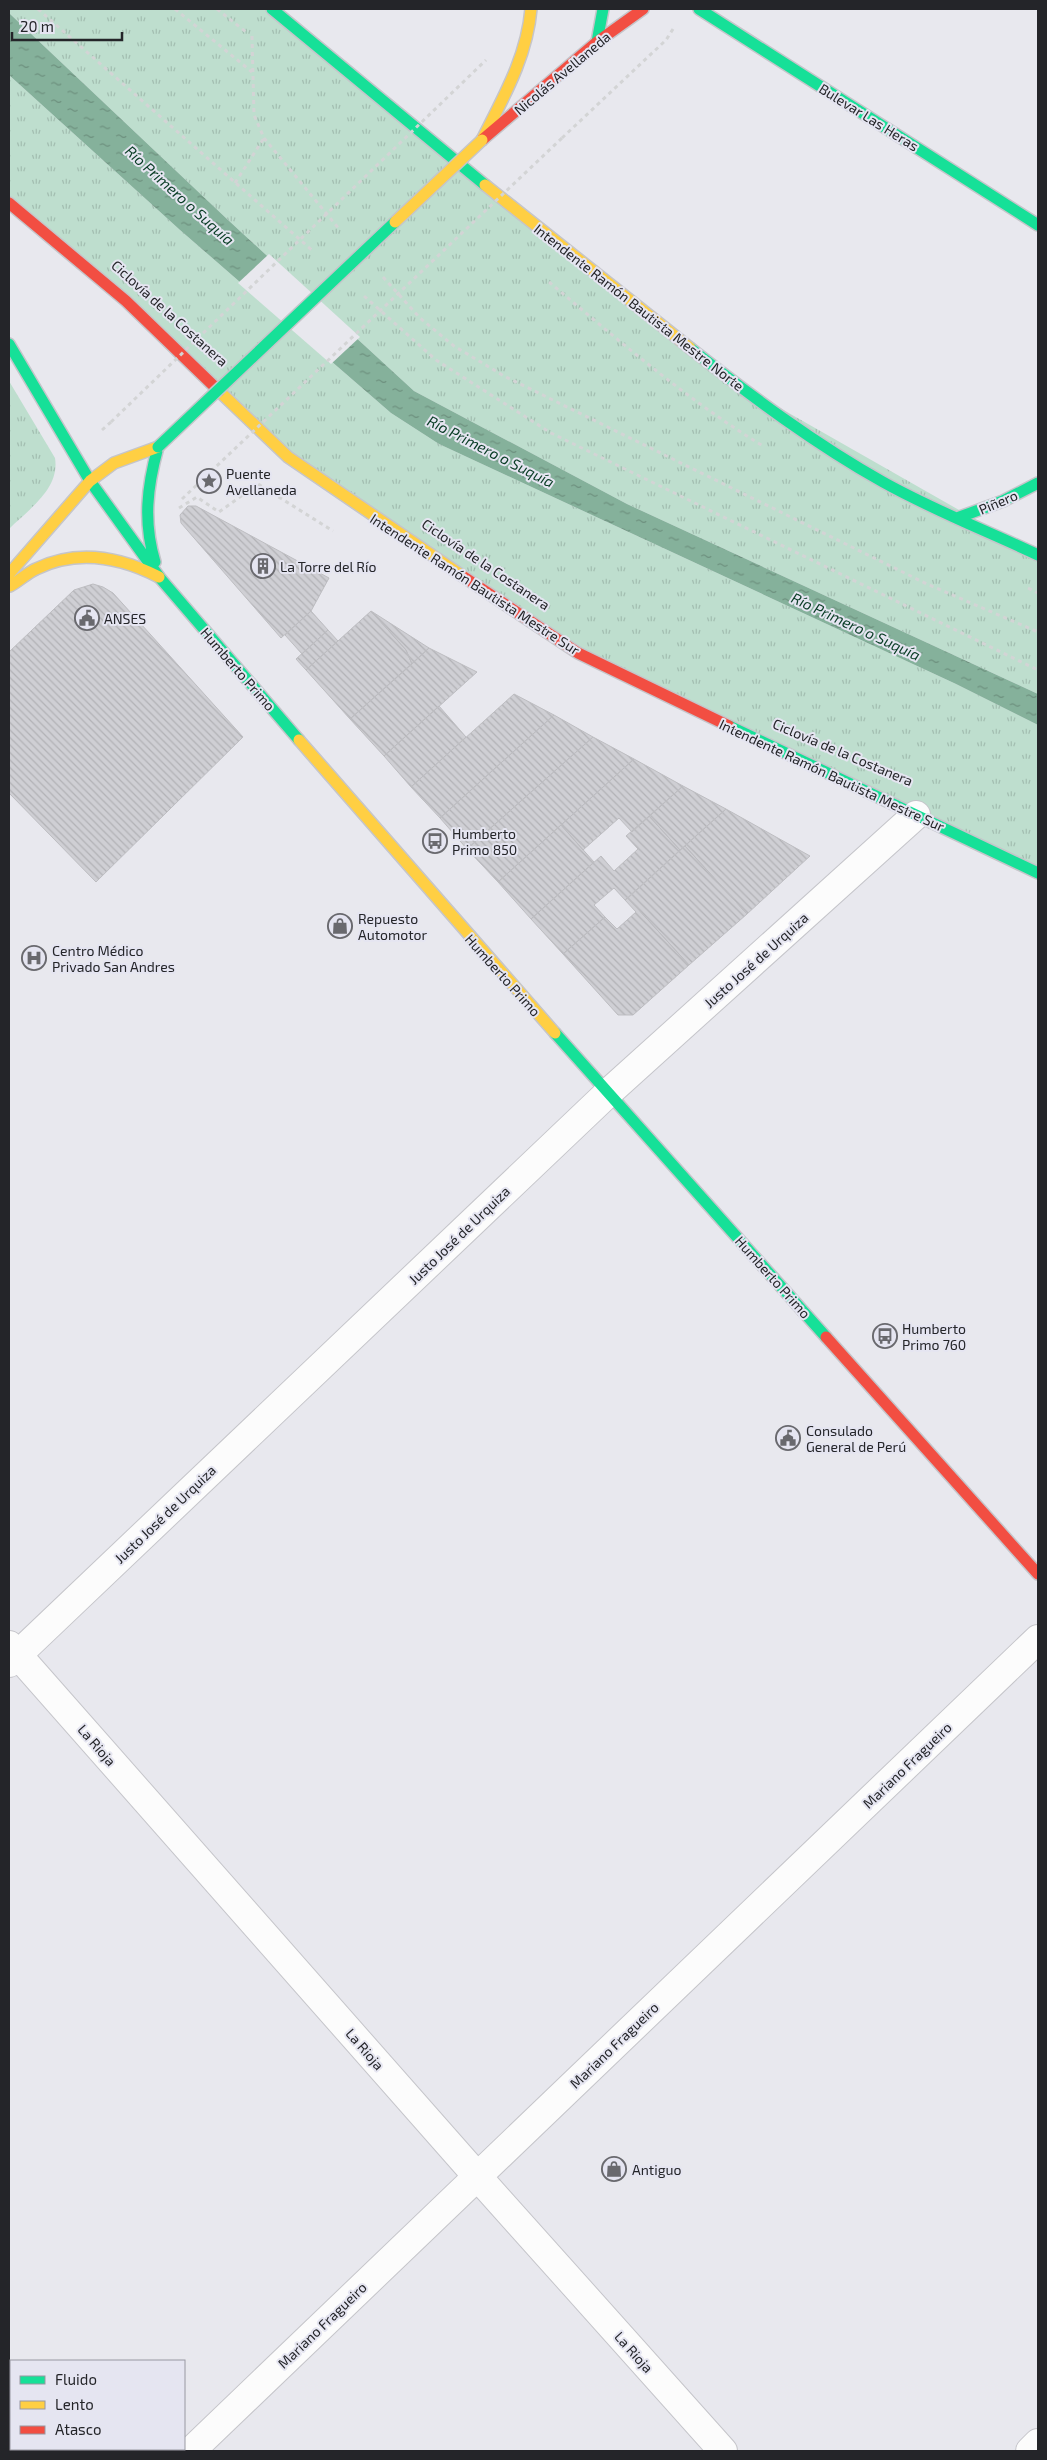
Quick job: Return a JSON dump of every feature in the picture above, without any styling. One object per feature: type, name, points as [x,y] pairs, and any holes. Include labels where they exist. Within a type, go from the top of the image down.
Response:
[{"type":"main road","name":"Intendente Ramón Bautista Mestre Norte","points":[[272,9],[505,202],[731,380],[838,455],[885,484],[1038,555]]},
{"type":"main road","points":[[9,574],[90,481],[114,463],[158,446],[482,140],[516,70],[531,32],[531,9]]},
{"type":"main road","points":[[597,42],[604,9]]},
{"type":"main road","name":"Nicolás Avellaneda","points":[[482,140],[597,42],[643,9]]},
{"type":"main road","name":"Bulevar Las Heras","points":[[699,9],[1038,225]]},
{"type":"main road","name":"Intendente Ramón Bautista Mestre Sur","points":[[9,203],[126,301],[288,457],[478,588],[578,653],[1038,873]]},
{"type":"main road","name":"Humberto Primo","points":[[9,344],[90,481],[160,578],[456,922],[1038,1574]]},
{"type":"main road","points":[[158,446],[147,486],[144,514],[148,544],[160,578]]},
{"type":"main road","name":"Piñero","points":[[957,518],[1003,501],[1038,483]]},
{"type":"main road","points":[[9,587],[36,568],[60,560],[84,556],[126,562],[144,568],[160,578]]},
{"type":"street","name":"Justo José de Urquiza","points":[[12,1655],[608,1093],[916,815]]},
{"type":"street","name":"Mariano Fragueiro","points":[[191,2451],[1038,1639]]},
{"type":"street","name":"La Rioja","points":[[12,1655],[723,2451]]},
{"type":"street","points":[[1030,2451],[1038,2443]]},
{"type":"path","points":[[38,9],[317,255]]},
{"type":"path","points":[[175,9],[252,72]]},
{"type":"path","points":[[182,499],[666,40],[675,24]]},
{"type":"path","points":[[252,29],[254,114],[264,138],[342,232]]},
{"type":"path","points":[[111,422],[486,60]]},
{"type":"path","points":[[235,183],[264,138]]},
{"type":"path","points":[[381,275],[420,318],[454,346],[504,376],[927,584],[1038,632]]},
{"type":"path","points":[[362,294],[436,360],[551,433],[1038,670]]},
{"type":"path","name":"Ciclovía de la Costanera","points":[[192,332],[200,339]]},
{"type":"path","points":[[272,407],[279,414]]},
{"type":"path","points":[[178,508],[197,497],[219,512]]},
{"type":"green space","points":[[9,9],[272,9],[731,380],[1038,555],[1038,694],[627,504],[414,391],[227,219],[9,13]]},
{"type":"green space","points":[[9,75],[180,230],[391,413],[439,444],[956,684],[1038,725],[1038,873],[621,674],[334,490],[9,203]]},
{"type":"green space","points":[[9,381],[55,458],[55,469],[48,489],[34,506],[9,529]]},
{"type":"water","name":"Río Primero o Suquía","points":[[9,13],[227,219],[414,391],[627,504],[1038,694],[1038,725],[956,684],[439,444],[391,413],[180,230],[9,75]]},
{"type":"pier","points":[[269,254],[360,337],[331,364],[238,283]]},
{"type":"building","name":"La Torre del Río","points":[[188,506],[196,506],[329,578],[311,611],[281,638],[181,523],[180,515]]},
{"type":"building","points":[[93,584],[113,593],[243,737],[96,882],[9,793],[9,652],[74,590]]},
{"type":"building","points":[[311,611],[328,630],[302,654],[285,635]]},
{"type":"building","points":[[371,611],[406,650],[412,664],[350,719],[306,670]]},
{"type":"building","points":[[371,611],[429,648],[412,664],[406,650]]},
{"type":"building","points":[[328,630],[338,641],[306,670],[296,659]]},
{"type":"building","points":[[429,648],[477,672],[384,756],[350,719]]},
{"type":"building","points":[[514,694],[554,715],[440,818],[411,787]]},
{"type":"building","points":[[439,706],[466,737],[411,787],[384,756]]},
{"type":"building","points":[[554,715],[593,737],[467,849],[440,818]]},
{"type":"building","points":[[593,737],[634,759],[498,882],[467,849]]},
{"type":"building","points":[[634,759],[683,786],[632,832],[619,818],[583,850],[561,825]]},
{"type":"building","points":[[683,786],[726,809],[680,850],[649,816]]},
{"type":"building","points":[[726,809],[810,856],[747,914],[685,846]]},
{"type":"building","points":[[649,816],[680,850],[625,900],[614,888],[594,905],[605,917],[563,954],[531,919],[601,856],[614,871],[638,849],[626,836]]},
{"type":"building","points":[[561,825],[594,862],[531,919],[498,882]]},
{"type":"building","points":[[685,846],[747,914],[689,965],[628,898]]},
{"type":"building","points":[[628,898],[689,965],[633,1015],[618,1015],[563,954],[605,917],[617,929],[636,912],[625,900]]},
{"type":"traffic: fast","points":[[272,9],[485,185]]},
{"type":"traffic: fast","points":[[597,42],[603,9]]},
{"type":"traffic: fast","points":[[699,9],[1038,225]]},
{"type":"traffic: fast","points":[[158,447],[395,222]]},
{"type":"traffic: fast","points":[[9,344],[90,481],[160,578],[299,740]]},
{"type":"traffic: fast","points":[[690,348],[784,419],[833,452],[883,482],[921,502],[1038,555]]},
{"type":"traffic: fast","points":[[155,562],[149,533],[148,504],[151,476],[158,447]]},
{"type":"traffic: fast","points":[[957,518],[1003,501],[1038,483]]},
{"type":"traffic: fast","points":[[729,726],[1038,873]]},
{"type":"traffic: fast","points":[[555,1033],[826,1337]]},
{"type":"traffic: slow","points":[[482,140],[513,77],[525,44],[531,9]]},
{"type":"traffic: slow","points":[[395,222],[482,140]]},
{"type":"traffic: slow","points":[[485,185],[690,348]]},
{"type":"traffic: slow","points":[[219,391],[288,457],[464,577]]},
{"type":"traffic: slow","points":[[9,574],[90,481],[114,463],[158,447]]},
{"type":"traffic: slow","points":[[10,586],[33,571],[51,563],[83,557],[114,560],[129,564],[159,577]]},
{"type":"traffic: slow","points":[[299,740],[555,1033]]},
{"type":"traffic: jam","points":[[482,140],[597,42],[643,9]]},
{"type":"traffic: jam","points":[[9,203],[126,301],[219,391]]},
{"type":"traffic: jam","points":[[464,577],[578,653],[729,726]]},
{"type":"traffic: jam","points":[[826,1337],[1038,1574]]},
{"type":"place","name":"Puente Avellaneda","points":[[209,481]]},
{"type":"place","name":"La Torre del Río","points":[[263,566]]},
{"type":"place","name":"ANSES","points":[[87,618]]},
{"type":"place","name":"Humberto Primo 850","points":[[435,841]]},
{"type":"place","name":"Repuesto Automotor","points":[[340,926]]},
{"type":"place","name":"Centro Médico Privado San Andres","points":[[34,958]]},
{"type":"place","name":"Humberto Primo 760","points":[[885,1336]]},
{"type":"place","name":"Consulado General de Perú","points":[[788,1438]]},
{"type":"place","name":"Antiguo","points":[[614,2169]]}]
